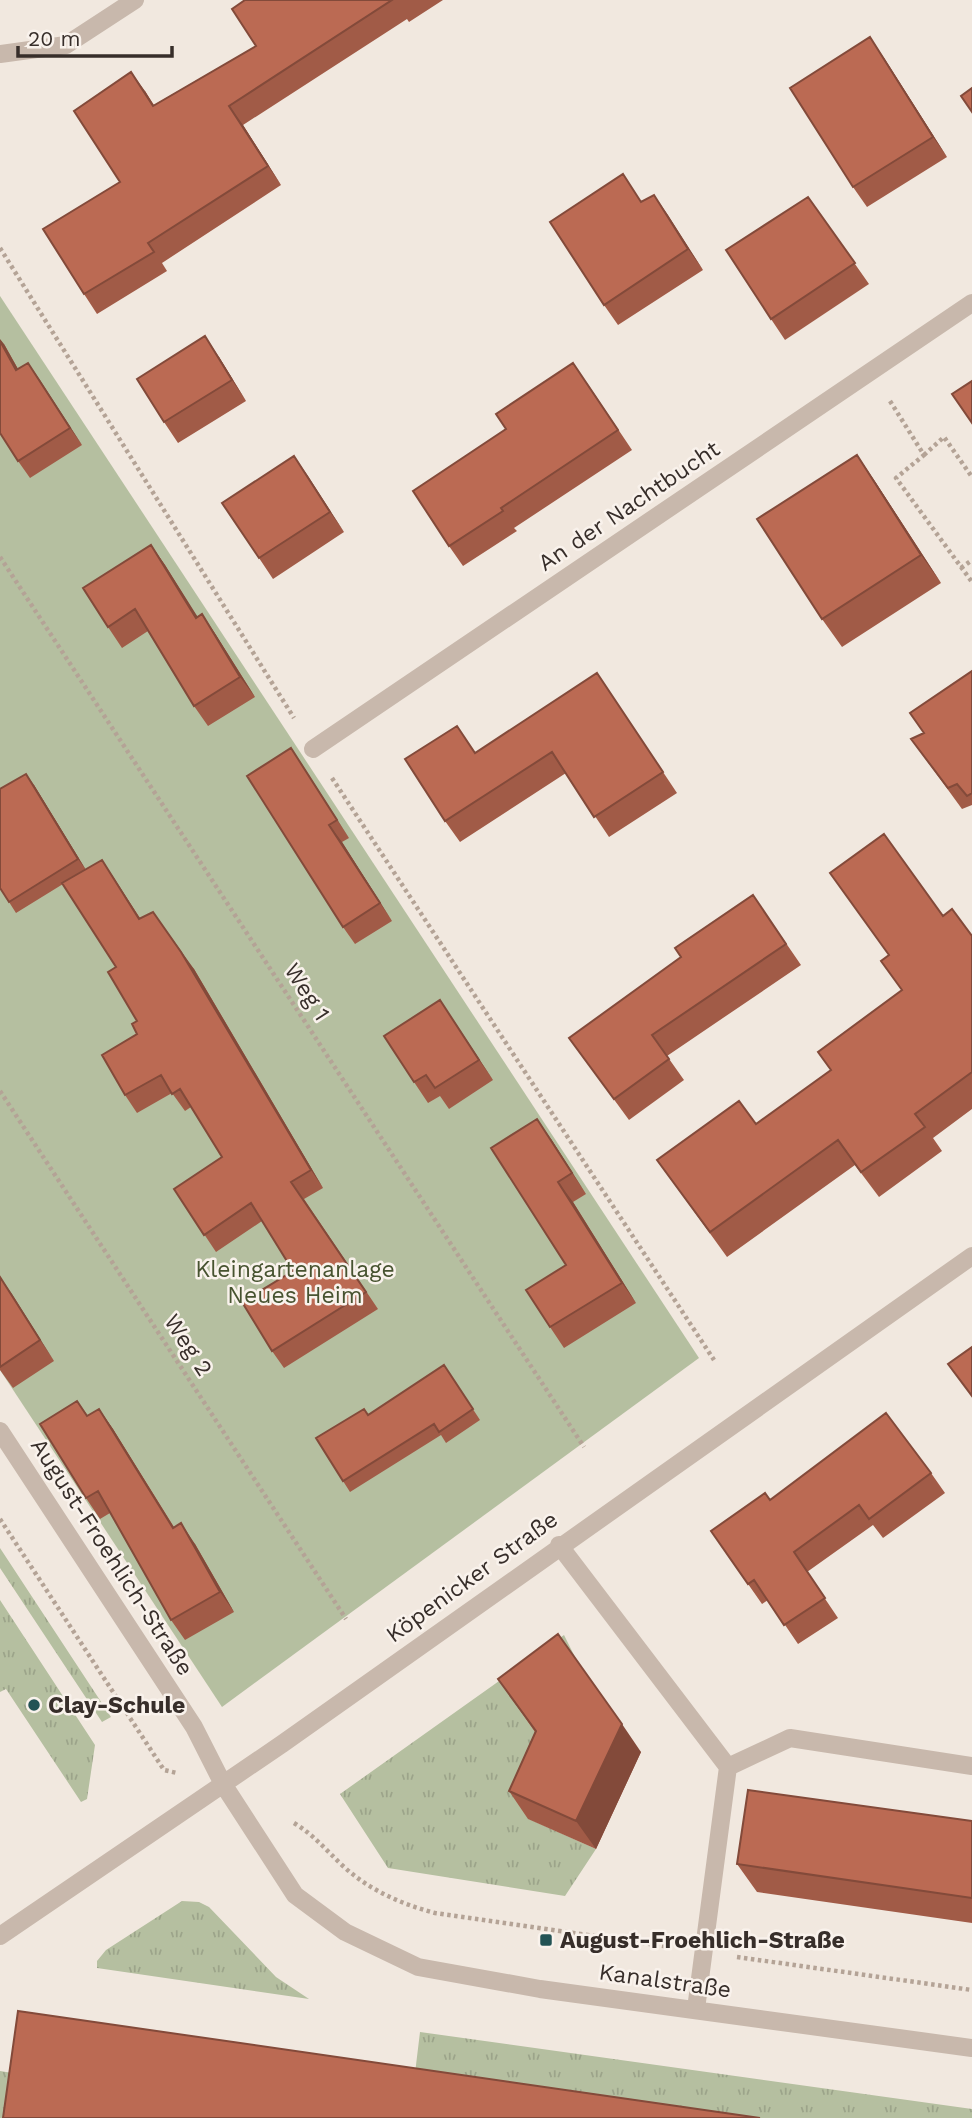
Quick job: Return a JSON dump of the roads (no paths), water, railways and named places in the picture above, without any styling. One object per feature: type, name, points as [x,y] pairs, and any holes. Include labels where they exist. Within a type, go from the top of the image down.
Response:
[{"type":"street","points":[[0,54],[66,45],[135,0]]},
{"type":"street","name":"An der Nachtbucht","points":[[313,749],[972,303]]},
{"type":"street","name":"Köpenicker Straße","points":[[0,1936],[223,1784],[972,1256]]},
{"type":"street","name":"August-Froehlich-Straße","points":[[0,1431],[194,1727],[223,1784]]},
{"type":"street","points":[[559,1545],[728,1767],[696,2010]]},
{"type":"street","points":[[728,1767],[790,1738],[972,1766]]},
{"type":"street","name":"Kanalstraße","points":[[223,1784],[295,1895],[345,1932],[372,1948],[418,1967],[540,1989],[972,2048]]},
{"type":"place","name":"Clay-Schule","points":[[34,1705]]},
{"type":"place","name":"August-Froehlich-Straße","points":[[546,1940]]},
{"type":"park label","name":"Kleingartenanlage Neues Heim","points":[[295,1282]]}]
